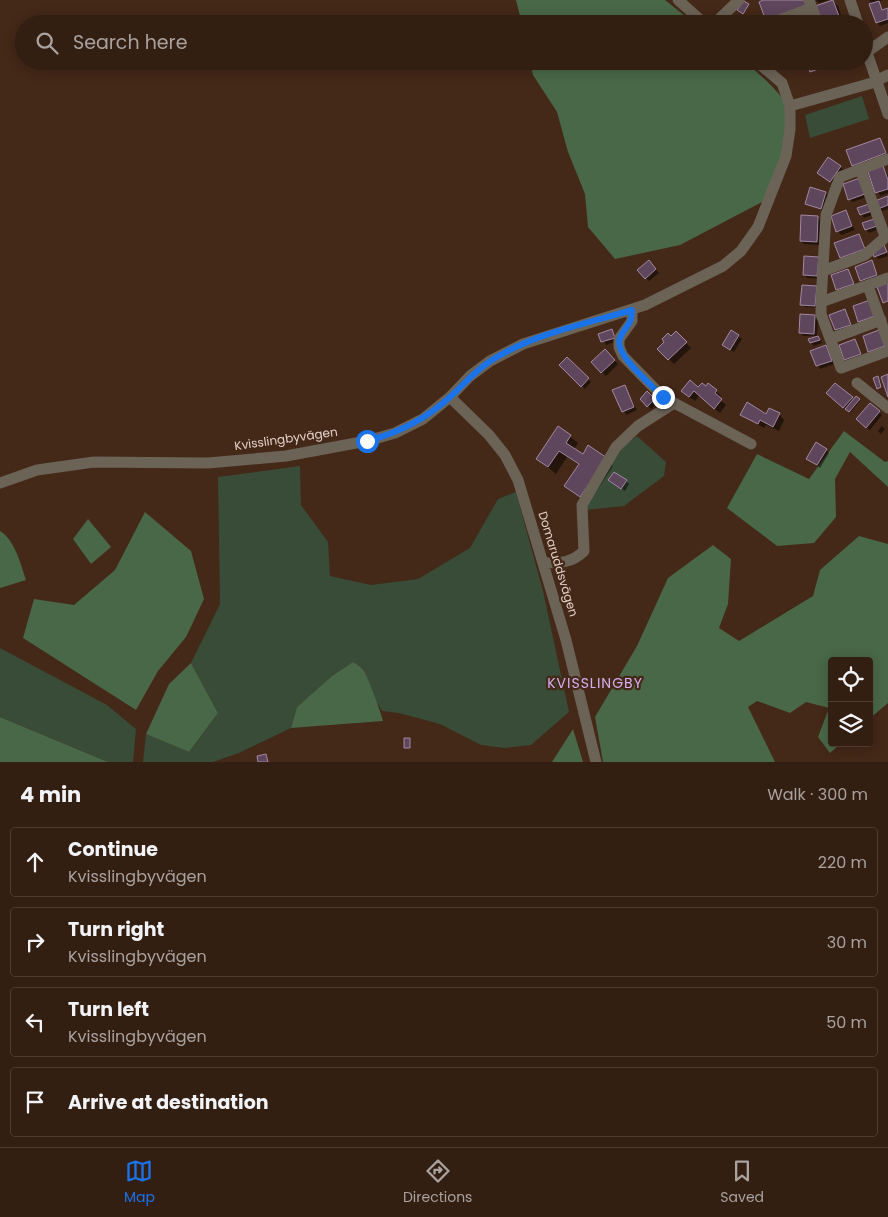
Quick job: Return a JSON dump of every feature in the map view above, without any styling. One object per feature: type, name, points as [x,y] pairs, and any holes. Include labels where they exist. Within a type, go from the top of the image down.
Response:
[{"type":"street","points":[[678,0],[695,15]]},
{"type":"street","points":[[723,15],[739,0]]},
{"type":"street","points":[[850,0],[855,15]]},
{"type":"street","points":[[787,15],[810,4]]},
{"type":"street","points":[[873,44],[888,37]]},
{"type":"street","name":"Kvisslingbyvägen","points":[[0,483],[37,470],[94,462],[208,463],[286,456],[367,441],[395,433],[423,419],[450,397],[470,376],[490,361],[523,344],[632,310],[696,281],[723,266],[741,251],[758,227],[786,156],[790,129],[790,106],[782,83],[767,70]]},
{"type":"street","points":[[873,70],[888,114]]},
{"type":"street","points":[[790,106],[888,75]]},
{"type":"street","points":[[888,159],[840,177],[826,214],[821,302],[821,314],[840,368],[888,351]]},
{"type":"street","points":[[823,271],[865,255],[886,235],[883,213],[860,170]]},
{"type":"street","points":[[821,302],[888,278]]},
{"type":"street","points":[[868,286],[888,338]]},
{"type":"street","points":[[632,310],[632,321],[620,338],[619,347],[623,356],[663,397],[751,444]]},
{"type":"street","points":[[830,339],[881,320]]},
{"type":"street","points":[[857,383],[888,408]]},
{"type":"street","name":"Domaruddsvägen","points":[[450,397],[489,435],[506,455],[518,480],[566,640],[596,762]]},
{"type":"street","points":[[543,563],[565,563],[578,557],[584,551],[582,505],[616,447],[638,426],[674,403]]},
{"type":"green space","points":[[516,0],[665,0],[684,15],[520,15]]},
{"type":"green space","points":[[532,70],[754,70],[783,99],[790,112],[791,121],[786,144],[766,200],[680,245],[615,259],[588,227],[585,194],[568,152],[557,112],[533,75]]},
{"type":"green space","points":[[862,96],[869,119],[810,138],[805,115]]},
{"type":"green space","points":[[844,431],[885,462],[888,461],[888,487],[850,452],[835,479],[836,517],[814,543],[777,546],[727,508],[757,454],[809,479]]},
{"type":"green space","points":[[637,436],[666,462],[664,476],[624,506],[586,510],[587,502],[619,449]]},
{"type":"green space","points":[[300,466],[301,505],[328,542],[330,576],[371,585],[418,579],[470,548],[498,499],[516,492],[543,591],[569,712],[531,745],[504,748],[481,745],[440,724],[399,713],[382,711],[374,698],[364,669],[353,662],[332,676],[297,707],[291,728],[239,753],[213,762],[143,762],[146,734],[189,752],[218,713],[191,663],[220,604],[218,477]]},
{"type":"green space","points":[[145,512],[191,551],[204,599],[186,637],[158,671],[136,710],[23,638],[34,599],[74,605],[115,570]]},
{"type":"green space","points":[[88,519],[111,547],[91,564],[73,539]]},
{"type":"green space","points":[[0,531],[10,540],[14,547],[26,580],[0,588]]},
{"type":"green space","points":[[859,536],[888,544],[888,703],[873,716],[873,657],[828,657],[828,708],[806,702],[790,713],[757,701],[748,707],[775,762],[603,762],[595,717],[637,646],[668,578],[713,545],[731,559],[728,604],[719,628],[739,641],[813,596],[820,570]]},
{"type":"green space","points":[[0,648],[107,705],[136,729],[133,762],[108,762],[0,717]]},
{"type":"green space","points":[[353,662],[365,672],[383,721],[291,728],[297,707],[332,676]]},
{"type":"green space","points":[[191,663],[218,713],[189,752],[146,734],[169,684]]},
{"type":"green space","points":[[828,711],[828,747],[837,747],[830,753],[818,737]]},
{"type":"green space","points":[[0,717],[108,762],[0,762]]},
{"type":"green space","points":[[573,729],[583,762],[552,762]]},
{"type":"building","points":[[763,0],[805,0],[807,5],[781,15],[764,15],[759,2]]},
{"type":"building","points":[[833,0],[839,15],[818,15],[815,6]]},
{"type":"building","points":[[744,1],[749,4],[743,14],[737,10]]},
{"type":"building","points":[[879,1],[882,10],[888,8],[888,19],[876,23],[869,4]]},
{"type":"building","points":[[880,138],[886,153],[852,166],[846,150]]},
{"type":"building","points":[[828,157],[841,166],[830,182],[817,173]]},
{"type":"building","points":[[882,163],[888,180],[888,189],[875,193],[867,169]]},
{"type":"building","points":[[860,178],[865,194],[848,200],[843,184]]},
{"type":"building","points":[[810,187],[826,192],[821,209],[805,204]]},
{"type":"building","points":[[888,196],[888,205],[878,209],[875,201]]},
{"type":"building","points":[[869,204],[872,211],[860,215],[857,208]]},
{"type":"building","points":[[846,210],[852,226],[836,232],[831,216]]},
{"type":"building","points":[[801,215],[818,216],[817,242],[800,241]]},
{"type":"building","points":[[874,219],[877,226],[865,230],[862,223]]},
{"type":"building","points":[[859,234],[865,249],[840,258],[834,243]]},
{"type":"building","points":[[884,245],[887,252],[874,257],[872,250]]},
{"type":"building","points":[[804,256],[819,257],[817,276],[803,275]]},
{"type":"building","points":[[649,260],[656,269],[645,279],[637,270]]},
{"type":"building","points":[[872,260],[877,275],[860,281],[855,267]]},
{"type":"building","points":[[848,269],[854,284],[836,290],[831,275]]},
{"type":"building","points":[[888,283],[888,301],[883,303],[877,287]]},
{"type":"building","points":[[802,285],[817,286],[815,306],[800,305]]},
{"type":"building","points":[[870,300],[875,316],[858,322],[853,306]]},
{"type":"building","points":[[845,309],[851,325],[835,330],[829,315]]},
{"type":"building","points":[[800,314],[815,315],[814,334],[799,333]]},
{"type":"building","points":[[612,329],[615,338],[601,342],[598,334]]},
{"type":"building","points":[[731,330],[739,335],[730,350],[722,345]]},
{"type":"building","points":[[879,330],[885,346],[868,352],[863,336]]},
{"type":"building","points":[[676,331],[687,342],[668,360],[657,349],[664,342],[662,339],[668,333],[671,336]]},
{"type":"building","points":[[818,336],[820,340],[810,343],[808,339]]},
{"type":"building","points":[[855,339],[861,354],[844,360],[839,345]]},
{"type":"building","points":[[826,345],[832,361],[816,366],[810,351]]},
{"type":"building","points":[[605,349],[615,360],[601,373],[591,362]]},
{"type":"building","points":[[567,357],[589,378],[581,387],[559,365]]},
{"type":"building","points":[[888,374],[888,397],[881,377]]},
{"type":"building","points":[[878,376],[881,387],[877,389],[873,378]]},
{"type":"building","points":[[690,380],[698,387],[702,383],[706,386],[708,383],[717,390],[715,393],[722,399],[714,409],[694,391],[689,397],[681,391]]},
{"type":"building","points":[[835,383],[853,397],[843,408],[826,393]]},
{"type":"building","points":[[625,385],[634,407],[622,412],[612,390]]},
{"type":"building","points":[[647,391],[655,399],[647,407],[640,399]]},
{"type":"building","points":[[856,396],[860,399],[849,412],[845,409]]},
{"type":"building","points":[[747,402],[766,414],[769,408],[780,413],[773,427],[760,420],[758,424],[740,415]]},
{"type":"building","points":[[870,403],[880,411],[866,428],[856,419]]},
{"type":"building","points":[[558,426],[571,435],[566,443],[583,454],[588,445],[607,458],[580,497],[564,486],[579,464],[559,451],[548,467],[536,459]]},
{"type":"building","points":[[816,442],[827,449],[817,465],[806,459]]},
{"type":"building","points":[[614,472],[627,480],[621,489],[608,480]]},
{"type":"building","points":[[404,738],[410,738],[410,748],[404,748]]},
{"type":"building","points":[[266,754],[268,762],[258,762],[257,756]]},
{"type":"district","name":"KVISSLINGBY","points":[[595,683]]},
{"type":"route","points":[[367,441],[395,433],[423,419],[450,397],[470,376],[490,361],[523,344],[632,310],[632,321],[620,338],[619,347],[623,356],[663,397]]}]
